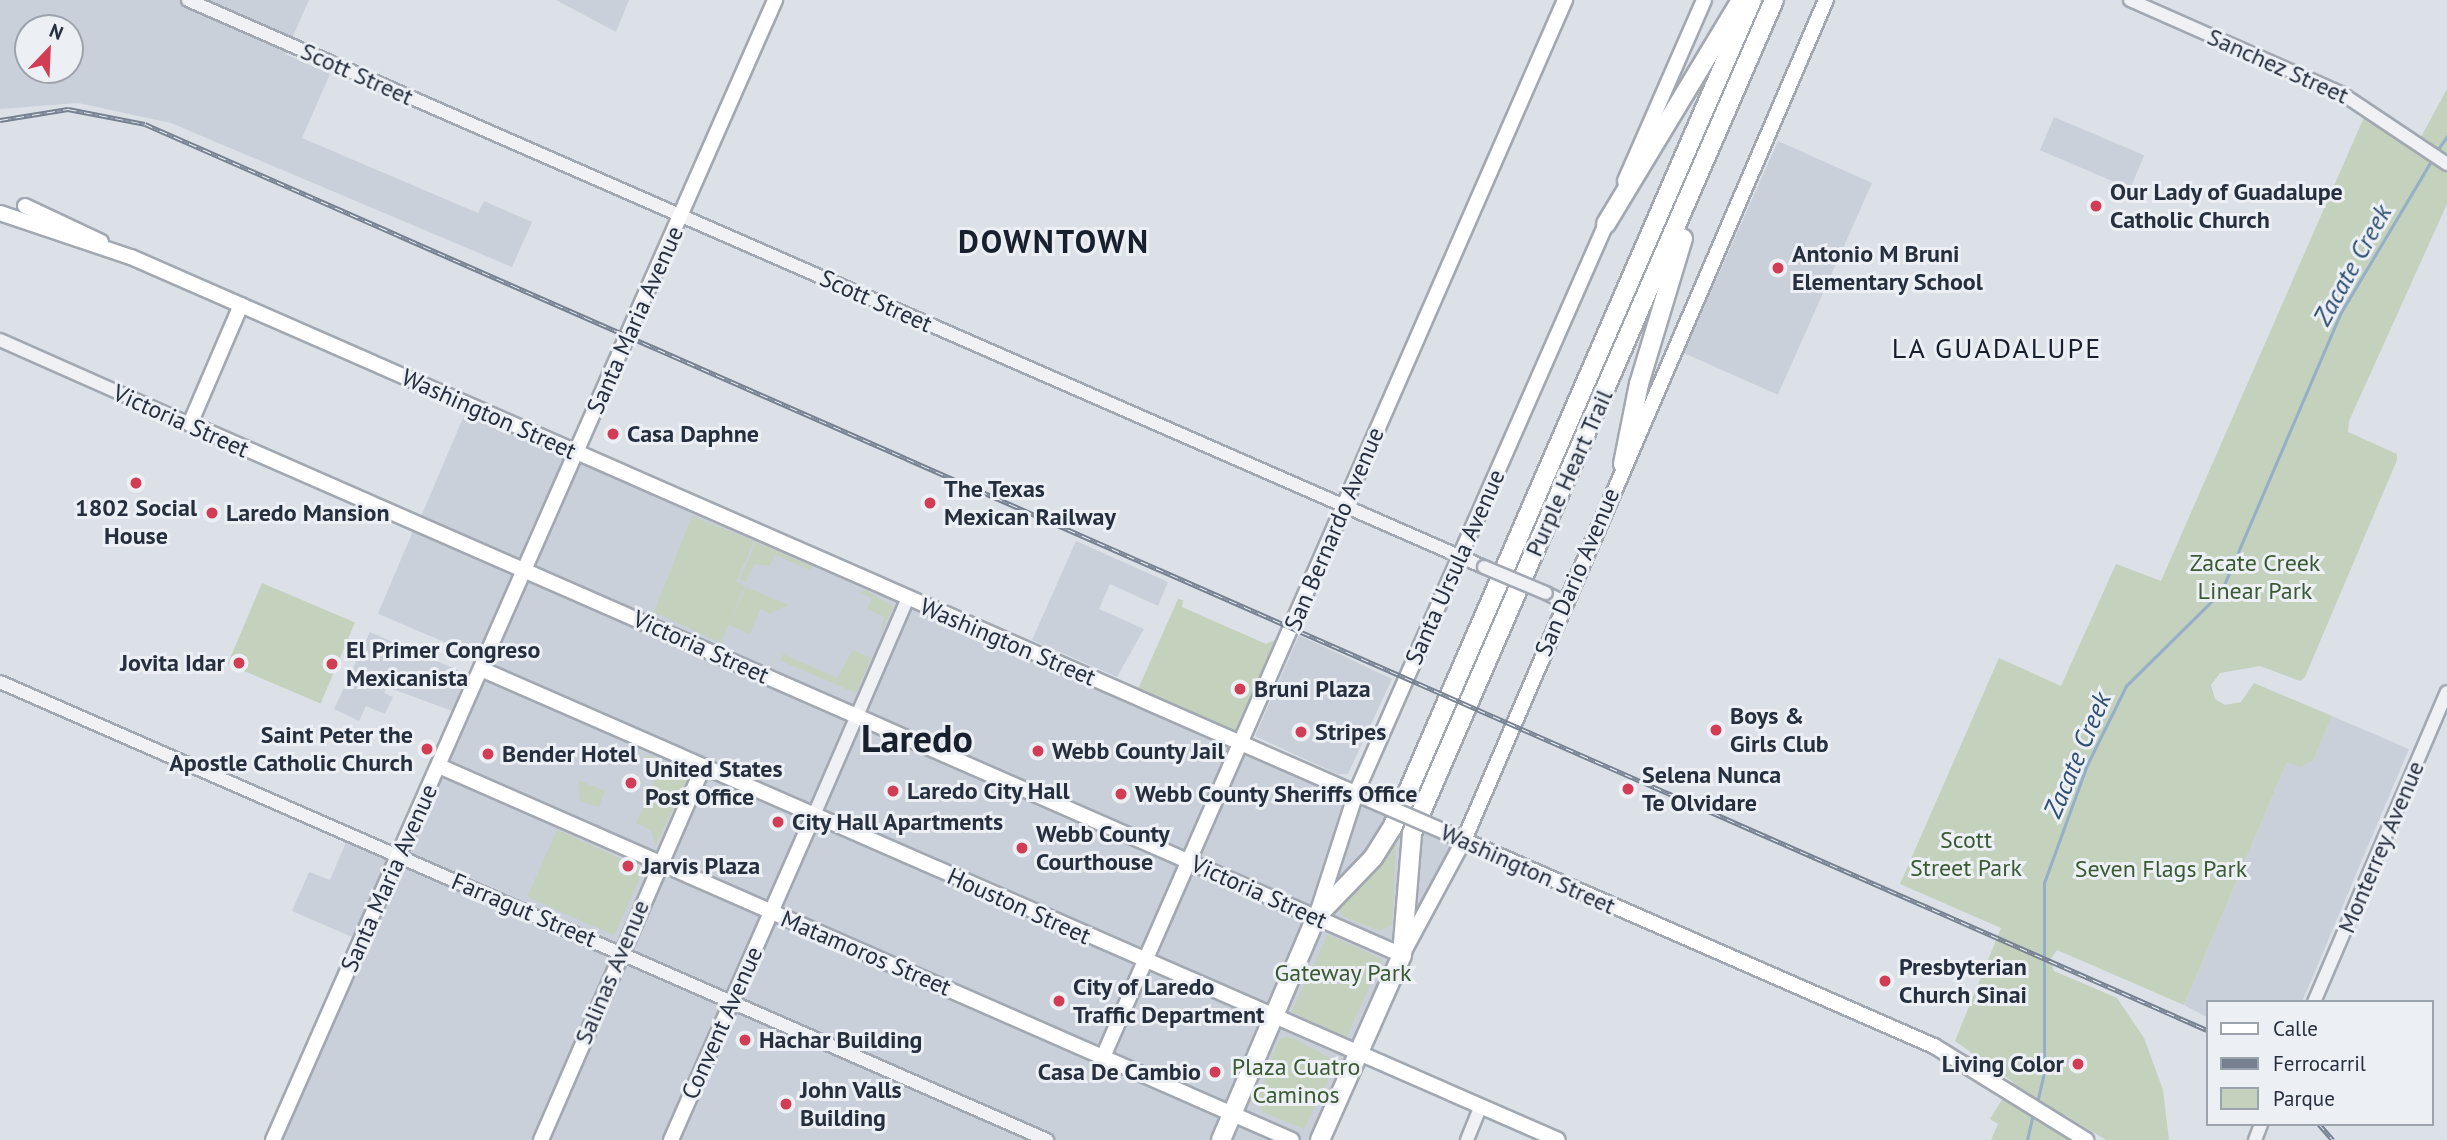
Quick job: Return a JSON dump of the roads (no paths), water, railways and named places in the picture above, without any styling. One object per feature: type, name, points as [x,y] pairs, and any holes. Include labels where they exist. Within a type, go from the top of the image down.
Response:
[{"type":"highway","points":[[1606,224],[1741,0]]},
{"type":"highway","name":"Purple Heart Trail","points":[[1316,917],[1373,858],[1392,828],[1752,0]]},
{"type":"highway","name":"Purple Heart Trail","points":[[1402,955],[1412,833],[1774,0]]},
{"type":"highway","points":[[1623,464],[1655,327],[1723,122]]},
{"type":"highway","name":"Santa Ursula Avenue","points":[[1221,1140],[1316,917]]},
{"type":"highway","name":"San Dario Avenue","points":[[1320,1140],[1402,955]]},
{"type":"main road","name":"Santa Maria Avenue","points":[[273,1140],[775,0]]},
{"type":"main road","name":"San Bernardo Avenue","points":[[1102,1057],[1565,0]]},
{"type":"main road","name":"Santa Ursula Avenue","points":[[1316,917],[1356,793],[1704,0]]},
{"type":"main road","name":"San Dario Avenue","points":[[1402,955],[1464,840],[1623,464],[1826,0]]},
{"type":"main road","points":[[25,206],[131,257]]},
{"type":"main road","name":"Washington Street","points":[[2,214],[131,257],[1903,1031],[2008,1090],[2086,1140]]},
{"type":"main road","points":[[190,424],[241,305]]},
{"type":"main road","name":"Victoria Street","points":[[190,424],[1402,955]]},
{"type":"main road","name":"Houston Street","points":[[481,669],[1558,1140]]},
{"type":"main road","name":"Matamoros Street","points":[[439,766],[1292,1140]]},
{"type":"main road","name":"Salinas Avenue","points":[[541,1140],[659,863],[703,767]]},
{"type":"main road","name":"Convent Avenue","points":[[671,1140],[814,816]]},
{"type":"street","name":"Scott Street","points":[[188,0],[1564,602]]},
{"type":"street","name":"Sanchez Street","points":[[2130,0],[2341,93],[2447,164]]},
{"type":"street","name":"Victoria Street","points":[[0,340],[190,424]]},
{"type":"street","name":"Convent Avenue","points":[[814,816],[908,598]]},
{"type":"street","name":"Farragut Street","points":[[0,682],[1047,1140]]},
{"type":"street","name":"Monterrey Avenue","points":[[2315,1000],[2447,692]]},
{"type":"street","points":[[1467,1140],[1481,1106]]},
{"type":"waterway","name":"Zacate Creek","points":[[2436,152],[2447,136]]},
{"type":"waterway","name":"Zacate Creek","points":[[2037,1103],[2044,1072],[2044,883],[2087,765],[2126,686],[2221,592],[2340,314],[2433,158]]},
{"type":"waterway","name":"Zacate Creek","points":[[2027,1140],[2033,1113]]},
{"type":"railway","points":[[0,120],[68,109],[145,124],[2206,1030]]},
{"type":"railway","points":[[2321,1126],[2333,1140]]},
{"type":"place","name":"Our Lady of Guadalupe Catholic Church","points":[[2096,206]]},
{"type":"place","name":"Antonio M Bruni Elementary School","points":[[1778,268]]},
{"type":"place","name":"Casa Daphne","points":[[613,434]]},
{"type":"place","name":"1802 Social House","points":[[136,483]]},
{"type":"place","name":"The Texas Mexican Railway","points":[[930,503]]},
{"type":"place","name":"Laredo Mansion","points":[[212,513]]},
{"type":"place","name":"Jovita Idar","points":[[239,663]]},
{"type":"place","name":"El Primer Congreso Mexicanista","points":[[332,664]]},
{"type":"place","name":"Bruni Plaza","points":[[1240,689]]},
{"type":"place","name":"Boys & Girls Club","points":[[1716,730]]},
{"type":"place","name":"Stripes","points":[[1301,732]]},
{"type":"place","name":"Saint Peter the Apostle Catholic Church","points":[[427,749]]},
{"type":"place","name":"Webb County Jail","points":[[1038,751]]},
{"type":"place","name":"Bender Hotel","points":[[488,754]]},
{"type":"place","name":"United States Post Office","points":[[631,783]]},
{"type":"place","name":"Selena Nunca Te Olvidare","points":[[1628,789]]},
{"type":"place","name":"Laredo City Hall","points":[[893,791]]},
{"type":"place","name":"Webb County Sheriffs Office","points":[[1121,794]]},
{"type":"place","name":"City Hall Apartments","points":[[778,822]]},
{"type":"place","name":"Webb County Courthouse","points":[[1022,848]]},
{"type":"place","name":"Jarvis Plaza","points":[[628,866]]},
{"type":"place","name":"Presbyterian Church Sinai","points":[[1885,981]]},
{"type":"place","name":"City of Laredo Traffic Department","points":[[1059,1001]]},
{"type":"place","name":"Hachar Building","points":[[745,1040]]},
{"type":"place","name":"Living Color","points":[[2078,1064]]},
{"type":"place","name":"Casa De Cambio","points":[[1215,1072]]},
{"type":"place","name":"John Valls Building","points":[[786,1104]]},
{"type":"district","name":"DOWNTOWN","points":[[1054,241]]},
{"type":"district","name":"LA GUADALUPE","points":[[1997,348]]},
{"type":"district","name":"Laredo","points":[[917,738]]},
{"type":"park label","name":"Zacate Creek Linear Park","points":[[2255,577]]},
{"type":"park label","name":"Scott Street Park","points":[[1966,854]]},
{"type":"park label","name":"Seven Flags Park","points":[[2161,869]]},
{"type":"park label","name":"Gateway Park","points":[[1343,973]]},
{"type":"park label","name":"Plaza Cuatro Caminos","points":[[1296,1081]]}]
